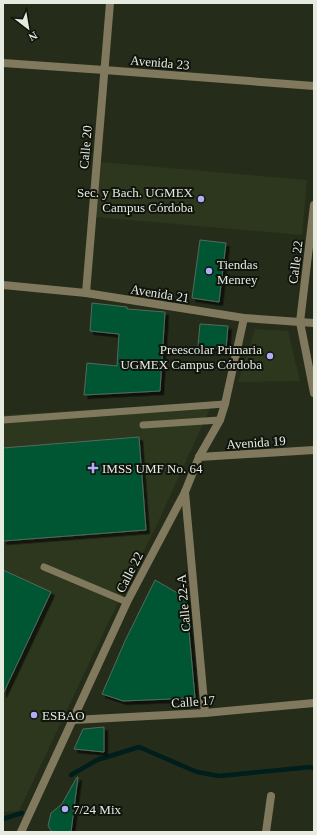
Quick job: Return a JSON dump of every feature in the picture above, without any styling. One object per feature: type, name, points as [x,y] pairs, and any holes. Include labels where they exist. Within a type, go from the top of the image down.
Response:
[{"type":"street","name":"Calle 20","points":[[86,293],[110,3]]},
{"type":"street","name":"Avenida 23","points":[[3,63],[314,86]]},
{"type":"street","name":"Calle 22","points":[[314,205],[300,322],[314,393]]},
{"type":"street","name":"Avenida 21","points":[[3,285],[86,293],[244,318],[314,323]]},
{"type":"street","name":"Calle 22","points":[[21,832],[74,720],[127,602],[184,492],[199,457],[220,420],[226,404],[244,318]]},
{"type":"street","name":"Avenida 19","points":[[199,457],[314,450]]},
{"type":"street","name":"Calle 22-A","points":[[184,492],[205,713]]},
{"type":"street","name":"Calle 17","points":[[74,720],[205,713],[314,702]]},
{"type":"street","points":[[266,832],[271,796]]},
{"type":"lane","points":[[3,420],[226,404]]},
{"type":"lane","points":[[143,425],[220,420]]},
{"type":"lane","points":[[44,567],[127,602]]},
{"type":"shaded area","name":"Sec. y Bach. UGMEX Campus Córdoba","points":[[100,162],[307,180],[302,235],[95,217]]},
{"type":"shaded area","name":"Preescolar Primaria UGMEX Campus Córdoba","points":[[255,329],[288,331],[300,381],[238,382]]},
{"type":"shaded area","name":"IMSS UMF No. 64","points":[[213,402],[158,522],[110,619],[19,811],[3,812],[3,415]]},
{"type":"building","name":"Tiendas Menrey","points":[[200,240],[226,243],[219,302],[192,298]]},
{"type":"building","points":[[92,303],[127,307],[127,309],[165,312],[160,391],[84,395],[87,363],[117,366],[119,334],[90,331]]},
{"type":"building","points":[[200,324],[228,326],[226,349],[198,346]]},
{"type":"building","points":[[139,437],[146,530],[3,541],[3,448]]},
{"type":"building","points":[[3,570],[51,592],[3,694]]},
{"type":"building","points":[[155,580],[186,598],[195,698],[123,701],[102,694],[125,641]]},
{"type":"building","points":[[104,727],[104,752],[74,749],[83,729]]},
{"type":"building","name":"7/24 Mix","points":[[77,777],[71,832],[52,832],[48,826],[51,813],[62,804]]},
{"type":"waterway","points":[[71,775],[97,760],[139,747],[197,772],[219,776],[311,767],[314,769]]},
{"type":"waterway","points":[[3,819],[22,813]]},
{"type":"place","name":"Sec. y Bach. UGMEX Campus Córdoba","points":[[201,199]]},
{"type":"place","name":"Tiendas Menrey","points":[[209,271]]},
{"type":"place","name":"Preescolar Primaria UGMEX Campus Córdoba","points":[[270,356]]},
{"type":"place","name":"IMSS UMF No. 64","points":[[93,468]]},
{"type":"place","name":"ESBAO","points":[[34,715]]},
{"type":"place","name":"7/24 Mix","points":[[65,809]]}]
